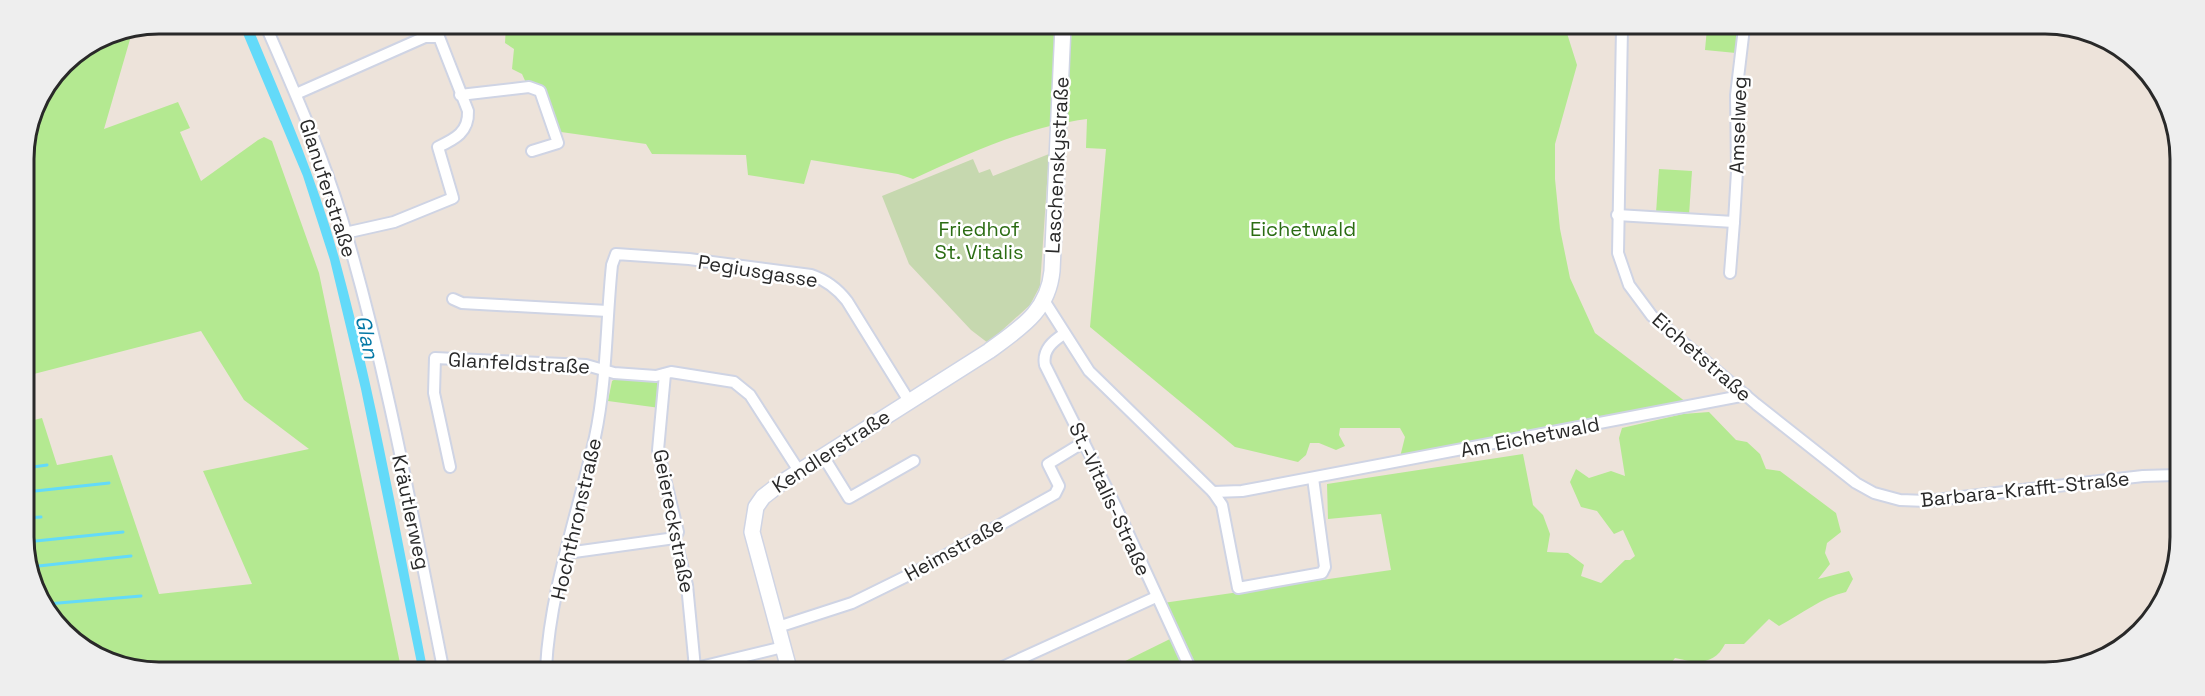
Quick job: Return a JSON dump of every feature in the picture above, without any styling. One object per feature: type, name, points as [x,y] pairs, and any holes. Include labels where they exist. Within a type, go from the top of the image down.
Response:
[{"type":"street","name":"Glanuferstraße","points":[[269,34],[296,94],[345,233],[379,355]]},
{"type":"street","name":"Laschenskystraße","points":[[1045,302],[1052,271],[1063,34]]},
{"type":"street","name":"Eichetstraße","points":[[1623,34],[1617,215],[1618,254],[1629,285],[1652,316],[1844,473]]},
{"type":"street","name":"Amselweg","points":[[1730,273],[1737,171],[1736,95],[1743,34]]},
{"type":"street","points":[[296,94],[425,37],[439,37],[468,111],[468,123],[465,130],[438,147],[453,198],[394,222],[345,233]]},
{"type":"street","points":[[460,94],[529,87],[540,91],[558,142],[532,151]]},
{"type":"street","points":[[1617,215],[1734,222]]},
{"type":"street","name":"Glanfeldstraße","points":[[603,369],[612,268],[616,255]]},
{"type":"street","name":"Pegiusgasse","points":[[616,255],[689,259],[811,275],[825,280],[847,301],[909,401]]},
{"type":"street","points":[[453,299],[462,303],[608,311]]},
{"type":"street","points":[[1045,302],[1089,371],[1213,492],[1222,505],[1238,588],[1322,573],[1325,567],[1313,478]]},
{"type":"street","name":"Kendlerstraße","points":[[787,662],[752,532],[752,520],[763,496],[999,344],[1045,302]]},
{"type":"street","name":"St.-Vitalis-Straße","points":[[1064,334],[1047,349],[1044,361],[1187,661]]},
{"type":"street","name":"Kräutlerweg","points":[[379,355],[442,662]]},
{"type":"street","name":"Glanfeldstraße","points":[[450,467],[434,393],[435,358],[586,365],[614,373],[656,376],[671,372],[739,384],[764,415],[799,471]]},
{"type":"street","name":"Hochthronstraße","points":[[547,662],[567,553],[595,434],[603,369]]},
{"type":"street","name":"Geiereckstraße","points":[[665,374],[658,450],[678,532],[675,538],[687,585],[693,662]]},
{"type":"street","name":"Am Eichetwald","points":[[1213,492],[1242,491],[1746,395]]},
{"type":"street","name":"Heimstraße","points":[[778,627],[852,603],[919,570],[1055,494],[1059,486],[1048,464],[1084,442]]},
{"type":"street","points":[[823,456],[849,498],[914,461]]},
{"type":"street","name":"Barbara-Krafft-Straße","points":[[1844,473],[1874,493],[1911,501],[2020,492],[2143,476],[2170,475]]},
{"type":"street","points":[[567,553],[675,538]]},
{"type":"street","points":[[1014,662],[1156,597]]},
{"type":"street","points":[[720,662],[783,647]]},
{"type":"green space","name":"Eichetwald","points":[[506,34],[1567,34],[1577,65],[1555,144],[1555,179],[1560,229],[1570,278],[1595,333],[1686,402],[1400,457],[1405,437],[1400,428],[1340,428],[1339,435],[1345,446],[1336,450],[1319,443],[1310,443],[1306,455],[1298,462],[1235,447],[1090,327],[1106,149],[1086,148],[1087,119],[1020,135],[913,179],[898,174],[811,160],[804,184],[748,175],[746,155],[652,154],[646,144],[561,132],[541,86],[527,85],[522,74],[512,69],[514,49],[505,43]]},
{"type":"green space","points":[[1706,34],[1739,34],[1736,53],[1705,50]]},
{"type":"green space","points":[[130,38],[104,129],[178,102],[190,128],[180,132],[201,181],[258,140],[264,137],[272,141],[319,273],[400,662],[160,662],[127,657],[97,645],[84,636],[71,625],[51,599],[41,576],[34,536],[34,420],[42,418],[57,465],[112,455],[159,594],[252,584],[203,471],[309,449],[244,400],[201,331],[34,374],[35,152],[39,127],[47,104],[71,71],[97,51],[127,39]]},
{"type":"green space","name":"Friedhof St. Vitalis","points":[[1049,154],[1040,286],[1030,305],[988,343],[971,330],[909,264],[882,196],[973,159],[979,173],[990,169],[993,176]]},
{"type":"green space","points":[[1659,169],[1692,171],[1689,215],[1656,213]]},
{"type":"green space","points":[[619,377],[660,383],[660,408],[608,401],[612,381]]},
{"type":"green space","points":[[1709,412],[1736,440],[1747,442],[1760,454],[1766,469],[1780,471],[1836,513],[1841,532],[1827,543],[1825,553],[1830,564],[1818,579],[1849,571],[1853,579],[1846,592],[1820,602],[1779,626],[1769,619],[1744,644],[1725,644],[1716,656],[1703,661],[1675,658],[1673,661],[1190,661],[1163,603],[1391,570],[1381,514],[1328,519],[1327,484],[1523,454],[1533,505],[1543,515],[1550,534],[1547,552],[1568,553],[1584,565],[1581,576],[1601,583],[1625,560],[1630,560],[1635,556],[1623,530],[1614,534],[1597,511],[1581,507],[1570,482],[1576,469],[1589,478],[1611,471],[1625,476],[1619,438],[1622,428],[1683,414]]},
{"type":"green space","points":[[1172,638],[1184,661],[1124,661]]},
{"type":"water","points":[[243,34],[255,34],[310,169],[339,258],[376,411],[426,662],[417,662],[361,389],[330,260],[303,176]]},
{"type":"waterway","points":[[34,467],[47,465]]},
{"type":"waterway","points":[[34,491],[109,483]]},
{"type":"waterway","points":[[34,517],[41,517]]},
{"type":"waterway","points":[[35,541],[123,532]]},
{"type":"waterway","points":[[38,566],[131,556]]},
{"type":"waterway","points":[[54,603],[141,596]]},
{"type":"water label","name":"Glan","points":[[367,337]]}]
